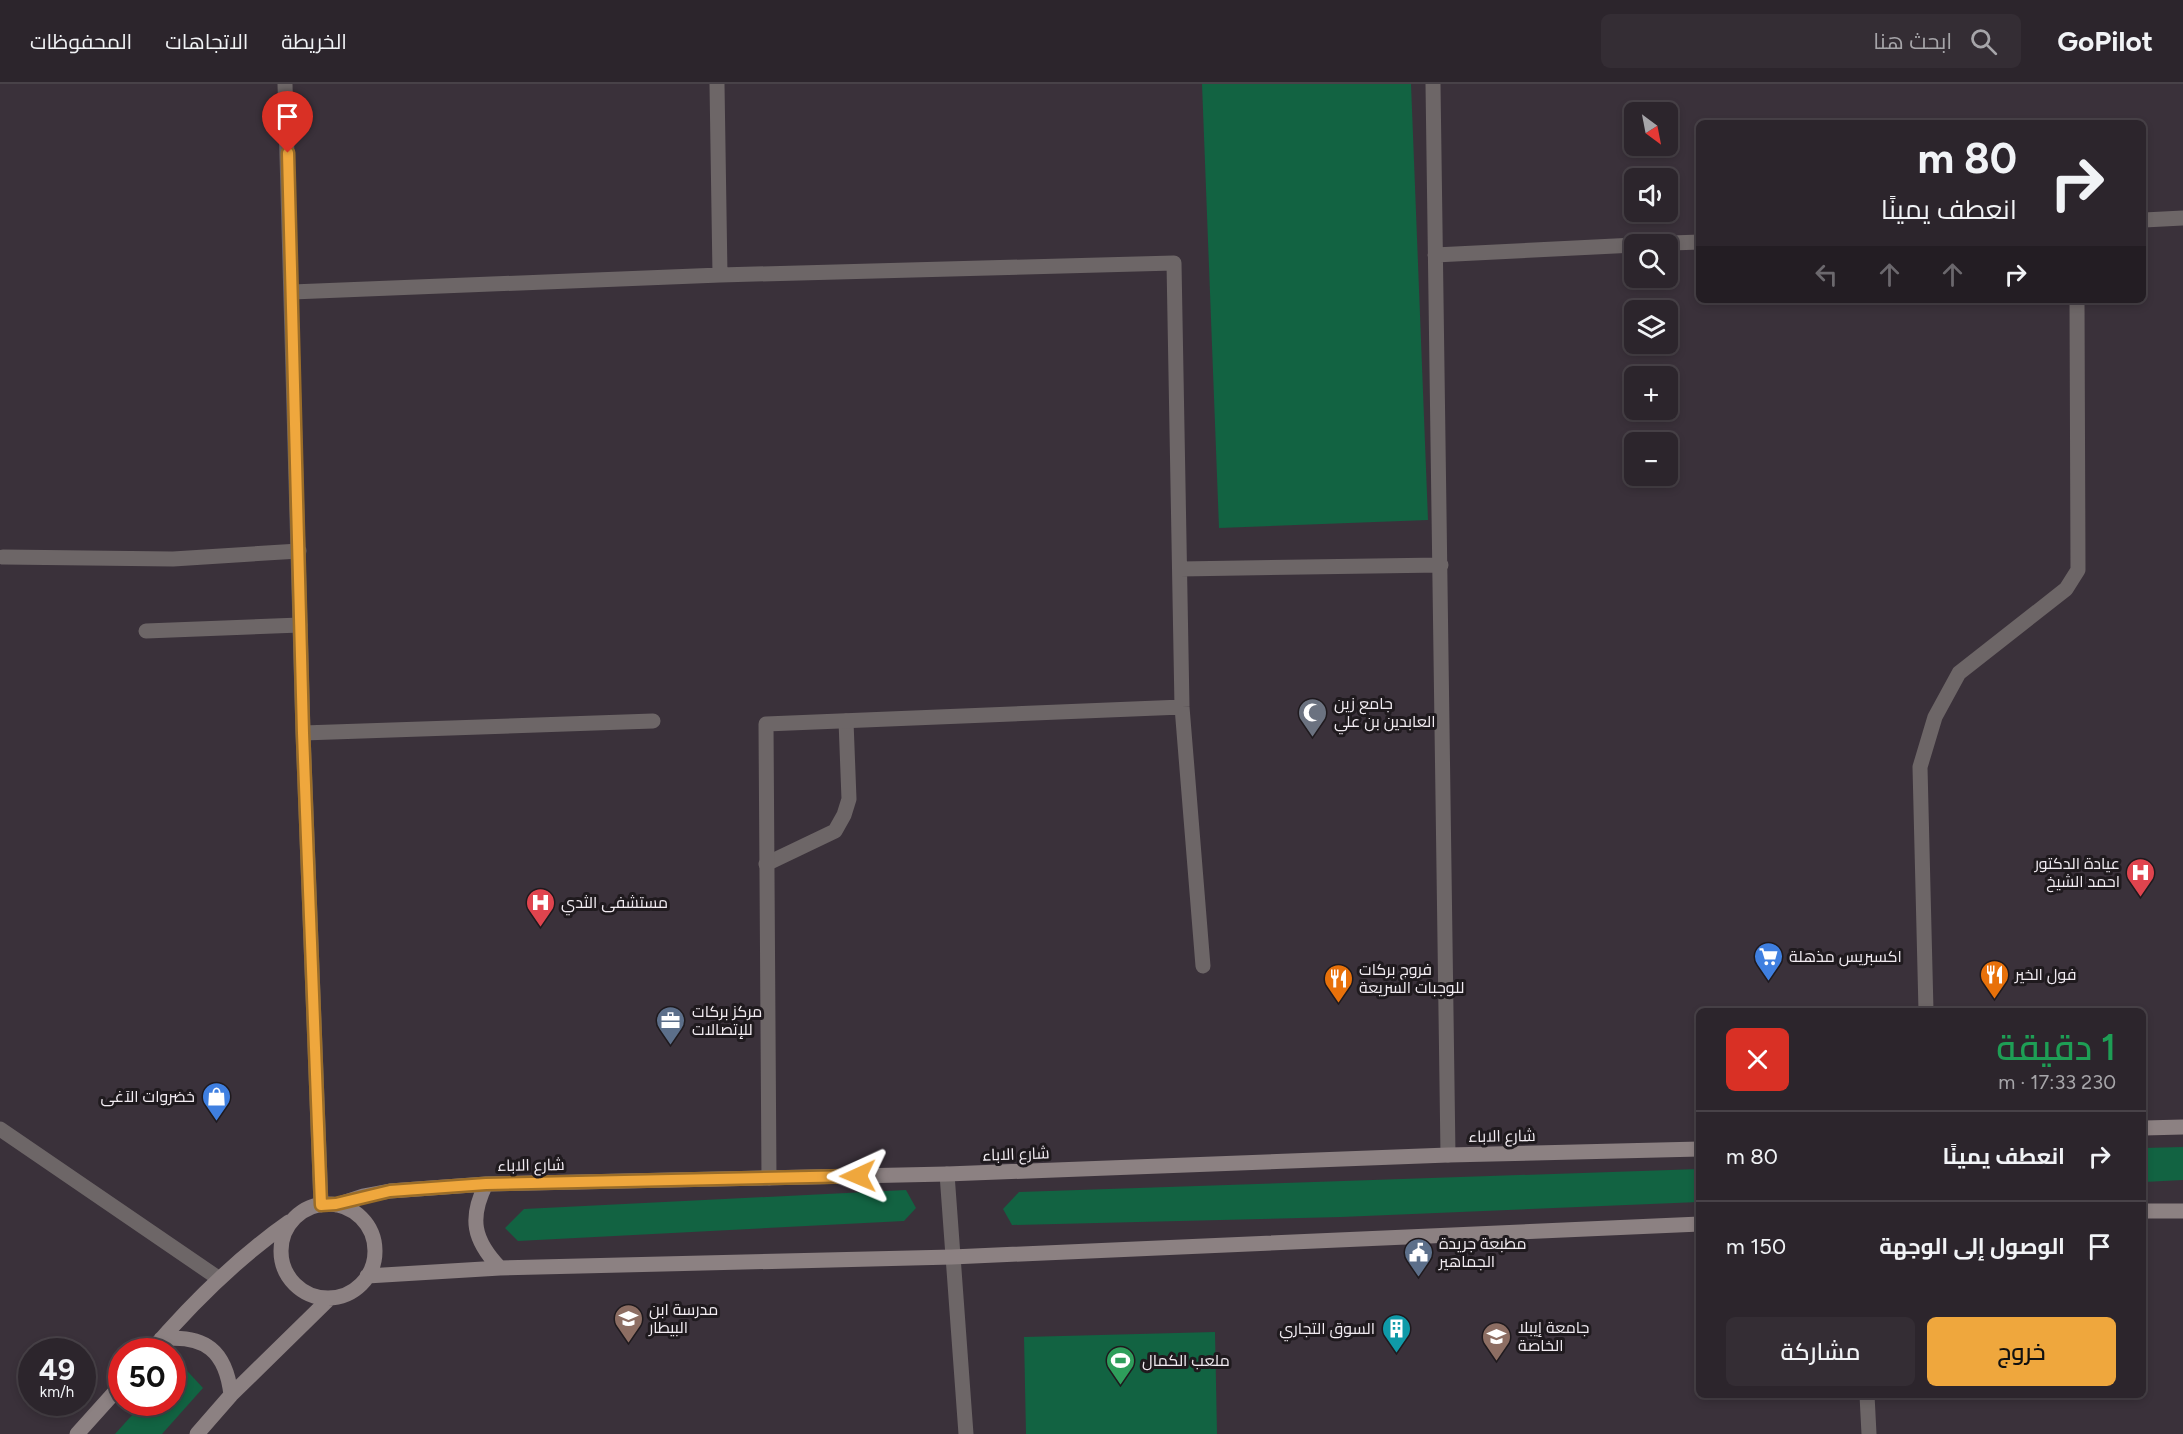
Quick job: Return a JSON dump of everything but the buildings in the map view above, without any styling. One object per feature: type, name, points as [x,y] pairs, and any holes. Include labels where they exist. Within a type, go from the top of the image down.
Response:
[{"type":"main road","points":[[2146,1128],[2183,1126]]},
{"type":"main road","name":"شارع الاباء","points":[[329,1205],[390,1191],[486,1184],[947,1174],[1448,1155],[1696,1149]]},
{"type":"main road","points":[[486,1184],[478,1201],[475,1219],[478,1238],[487,1255],[500,1268]]},
{"type":"main road","points":[[162,1338],[218,1278],[258,1243],[306,1209],[329,1205],[351,1209],[363,1220],[371,1232],[375,1247],[373,1262],[368,1276],[357,1288],[329,1299],[313,1296],[298,1289],[288,1277],[282,1263],[280,1247],[284,1231],[294,1218]]},
{"type":"main road","points":[[2146,1211],[2183,1211]]},
{"type":"main road","points":[[368,1276],[500,1268],[952,1257],[1696,1224]]},
{"type":"main road","points":[[197,1434],[231,1395],[329,1299]]},
{"type":"main road","points":[[186,1338],[201,1343],[219,1356],[228,1374],[231,1395]]},
{"type":"main road","points":[[77,1434],[108,1400]]},
{"type":"street","points":[[285,84],[303,733],[329,1205]]},
{"type":"street","points":[[717,84],[720,275]]},
{"type":"street","points":[[1432,84],[1441,565],[1448,1155]]},
{"type":"street","points":[[2146,220],[2183,218]]},
{"type":"street","points":[[1678,243],[1696,242]]},
{"type":"street","points":[[1435,255],[1624,246]]},
{"type":"street","points":[[292,292],[720,275],[1174,262],[1182,707],[1203,966]]},
{"type":"street","points":[[1926,1008],[1920,767],[1935,717],[1959,673],[2066,589],[2078,570],[2077,303]]},
{"type":"street","points":[[3,557],[173,559],[299,551]]},
{"type":"street","points":[[1180,569],[1441,565]]},
{"type":"street","points":[[146,631],[300,625]]},
{"type":"street","points":[[769,1178],[766,724],[1182,707]]},
{"type":"street","points":[[303,733],[653,721]]},
{"type":"street","points":[[766,864],[835,831],[844,815],[849,799],[846,722]]},
{"type":"street","points":[[0,1129],[218,1278]]},
{"type":"street","points":[[947,1174],[966,1434]]},
{"type":"street","points":[[1867,1398],[1869,1434]]},
{"type":"green space","points":[[1202,84],[1411,84],[1428,520],[1219,528]]},
{"type":"green space","points":[[2183,1147],[2183,1180],[2146,1182],[2146,1148]]},
{"type":"green space","points":[[1696,1169],[1696,1202],[1341,1217],[1012,1225],[1003,1209],[1019,1192]]},
{"type":"green space","points":[[906,1190],[916,1208],[904,1221],[518,1241],[505,1228],[524,1209]]},
{"type":"green space","name":"ملعب الكمال","points":[[1215,1332],[1217,1434],[1026,1434],[1024,1337]]},
{"type":"green space","points":[[186,1370],[203,1388],[186,1407]]},
{"type":"green space","points":[[131,1416],[178,1416],[162,1434],[115,1434]]},
{"type":"place","name":"جامع زين العابدين بن علي","points":[[1313,738]]},
{"type":"place","name":"عيادة الدكتور احمد الشيخ","points":[[2141,898]]},
{"type":"place","name":"مستشفى الثدي","points":[[540,928]]},
{"type":"place","name":"اكسبريس مذهلة","points":[[1768,982]]},
{"type":"place","name":"فول الخير","points":[[1994,1000]]},
{"type":"place","name":"فروج بركات للوجبات السريعة","points":[[1338,1004]]},
{"type":"place","name":"مركز بركات للإتصالات","points":[[671,1046]]},
{"type":"place","name":"خضروات الآغى","points":[[216,1122]]},
{"type":"place","name":"مطبعة جريدة الجماهير","points":[[1418,1278]]},
{"type":"place","name":"مدرسة ابن البيطار","points":[[628,1344]]},
{"type":"place","name":"السوق التجاري","points":[[1396,1354]]},
{"type":"place","name":"جامعة إيبلا الخاصة","points":[[1497,1362]]},
{"type":"place","name":"ملعب الكمال","points":[[1121,1386]]},
{"type":"route","points":[[288,153],[303,733],[321,1205],[336,1204],[390,1191],[486,1184],[858,1176]]}]
